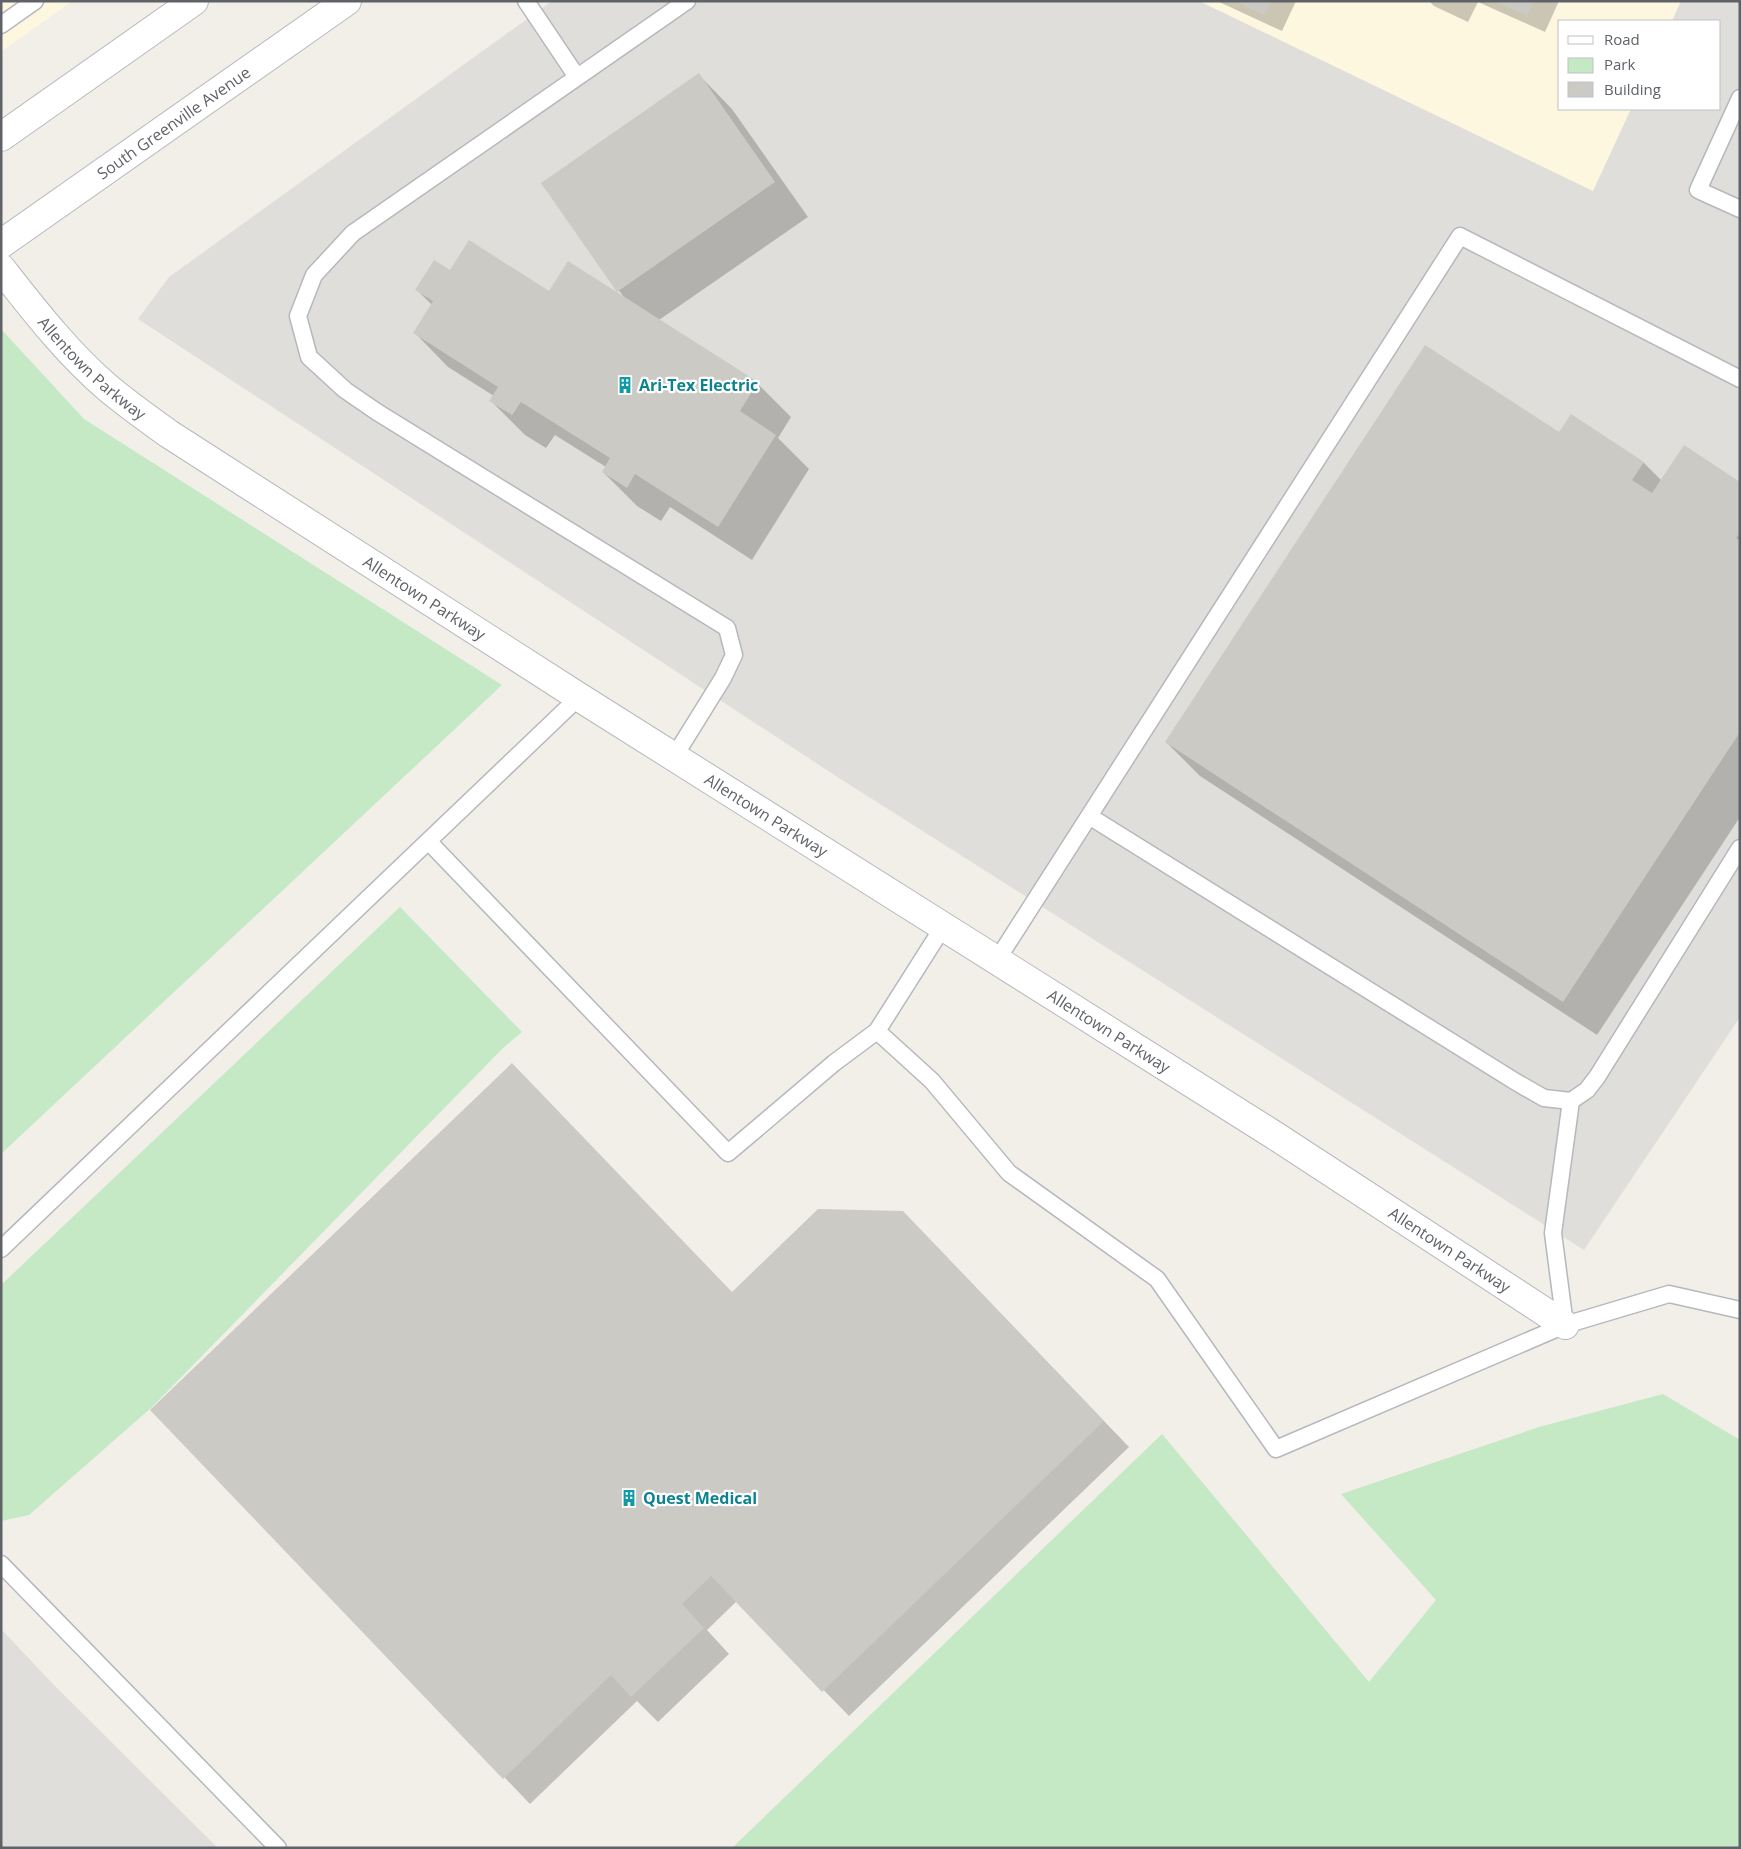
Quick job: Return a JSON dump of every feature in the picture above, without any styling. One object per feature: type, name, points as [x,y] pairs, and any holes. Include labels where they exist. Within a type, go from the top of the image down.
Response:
[{"type":"street","points":[[1,137],[194,1]]},
{"type":"street","name":"South Greenville Avenue","points":[[1,244],[347,1]]},
{"type":"street","name":"Allentown Parkway","points":[[1,268],[60,340],[108,388],[169,434],[579,697],[1274,1135],[1565,1325]]},
{"type":"lane","points":[[1,25],[35,1]]},
{"type":"lane","points":[[526,1],[577,77]]},
{"type":"lane","points":[[674,757],[723,678],[734,655],[727,628],[385,417],[345,390],[309,357],[298,316],[314,275],[353,233],[687,1]]},
{"type":"lane","points":[[1740,98],[1698,190],[1740,209]]},
{"type":"lane","points":[[997,960],[1460,236],[1740,379]]},
{"type":"lane","points":[[1,1250],[579,697]]},
{"type":"lane","points":[[1089,816],[1516,1082],[1544,1098],[1571,1101],[1587,1090],[1597,1078],[1740,848]]},
{"type":"lane","points":[[429,842],[728,1153],[834,1063],[876,1031],[943,927]]},
{"type":"lane","points":[[876,1031],[932,1081],[1009,1173],[1157,1280],[1276,1449],[1565,1325],[1669,1294],[1740,1310]]},
{"type":"lane","points":[[1565,1325],[1553,1233],[1571,1101]]},
{"type":"lane","points":[[1,1564],[278,1848]]},
{"type":"shaded area","points":[[1,1],[72,1],[1,52]]},
{"type":"shaded area","points":[[552,1],[1199,1],[1593,191],[1631,110],[1721,110],[1721,20],[1672,20],[1681,1],[1740,1],[1740,1017],[1584,1250],[839,778],[138,319],[169,277]]},
{"type":"shaded area","points":[[1199,1],[1681,1],[1672,20],[1558,20],[1558,110],[1631,110],[1593,192]]},
{"type":"shaded area","points":[[1,1629],[54,1685],[218,1848],[1,1848]]},
{"type":"green space","points":[[1,329],[84,419],[502,685],[1,1154]]},
{"type":"green space","points":[[400,907],[522,1032],[503,1048],[152,1407],[29,1515],[1,1521],[1,1285]]},
{"type":"green space","points":[[1663,1394],[1740,1440],[1740,1848],[732,1848],[1162,1434],[1369,1682],[1436,1600],[1341,1494],[1539,1427]]},
{"type":"building","points":[[1235,1],[1271,1],[1264,15]]},
{"type":"building","points":[[1495,1],[1534,1],[1527,16]]},
{"type":"building","points":[[699,73],[775,182],[617,292],[541,183]]},
{"type":"building","name":"Ari-Tex Electric","points":[[469,240],[549,291],[568,261],[758,382],[740,411],[776,435],[718,527],[635,474],[627,488],[602,472],[610,458],[521,402],[512,415],[489,401],[498,387],[413,333],[433,301],[415,290],[434,260],[450,270]]},
{"type":"building","points":[[1425,345],[1559,432],[1571,414],[1644,462],[1632,480],[1652,493],[1684,445],[1740,482],[1740,533],[1736,538],[1740,541],[1740,732],[1563,1002],[1165,742]]},
{"type":"building","name":"Quest Medical","points":[[512,1063],[732,1292],[818,1209],[903,1211],[1104,1421],[822,1692],[711,1576],[682,1604],[704,1628],[631,1697],[611,1675],[503,1779],[150,1410]]},
{"type":"place","name":"Ari-Tex Electric","points":[[625,385]]},
{"type":"place","name":"Quest Medical","points":[[629,1498]]}]
